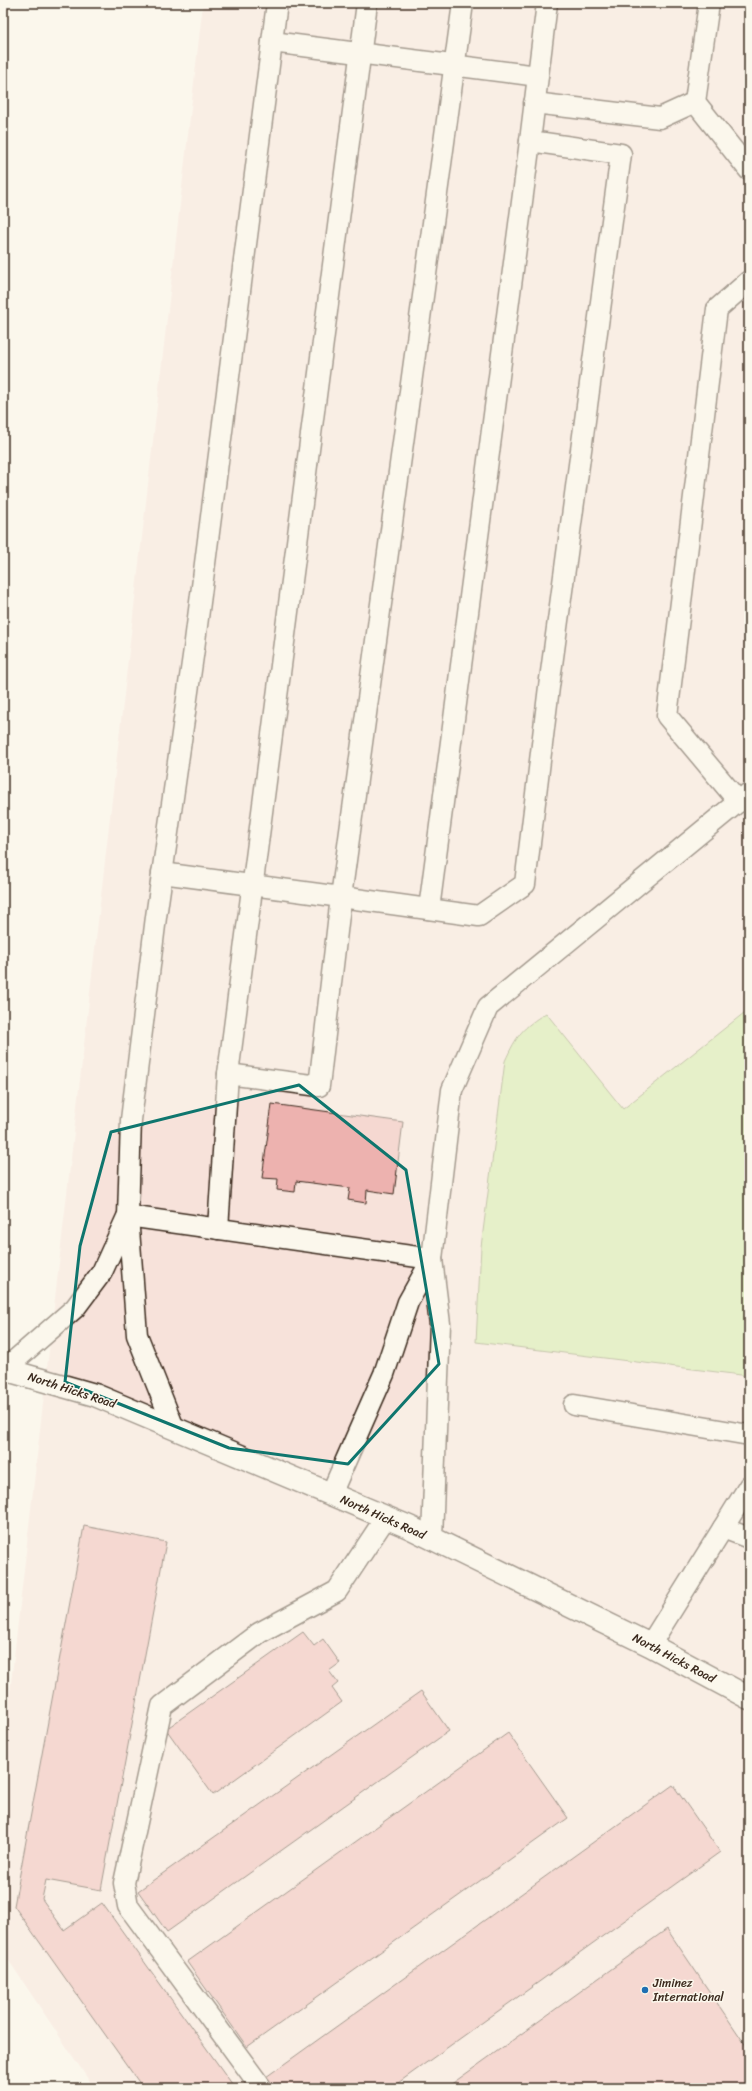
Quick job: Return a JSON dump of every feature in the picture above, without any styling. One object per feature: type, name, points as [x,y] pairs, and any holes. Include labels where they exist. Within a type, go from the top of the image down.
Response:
[{"type":"main road","name":"North Hicks Road","points":[[4,1369],[95,1396],[386,1517],[650,1645],[749,1698]]},
{"type":"lane","points":[[174,1428],[137,1335],[128,1216],[131,1120],[162,874],[194,649],[277,3]]},
{"type":"lane","points":[[218,1229],[228,1074],[367,3]]},
{"type":"lane","points":[[228,1074],[319,1086],[341,897],[463,3]]},
{"type":"lane","points":[[429,909],[547,3]]},
{"type":"lane","points":[[709,3],[695,102],[749,170]]},
{"type":"lane","points":[[272,42],[538,76]]},
{"type":"lane","points":[[534,103],[660,118],[695,102]]},
{"type":"lane","points":[[162,874],[479,916],[525,884],[550,679],[621,154],[530,141]]},
{"type":"lane","points":[[432,1538],[440,1324],[432,1259],[452,1090],[488,1007],[744,798],[667,716],[717,309],[749,281]]},
{"type":"lane","points":[[128,1216],[432,1259]]},
{"type":"lane","points":[[4,1369],[75,1308],[102,1272],[128,1216]]},
{"type":"lane","points":[[331,1494],[384,1374],[408,1302],[432,1259]]},
{"type":"lane","points":[[574,1405],[749,1435]]},
{"type":"lane","points":[[650,1645],[749,1486]]},
{"type":"lane","points":[[260,2087],[128,1906],[124,1883],[158,1721],[162,1706],[259,1633],[337,1591],[386,1517]]},
{"type":"lane","points":[[724,1528],[749,1538]]},
{"type":"highlighted area","points":[[299,1085],[406,1170],[439,1364],[348,1464],[229,1448],[65,1382],[80,1246],[111,1132]]},
{"type":"shaded area","points":[[203,3],[749,3],[749,2088],[94,2088],[3,1952],[3,1753]]},
{"type":"green space","points":[[749,1009],[749,1376],[476,1342],[481,1247],[505,1061],[521,1033],[531,1023],[546,1013],[623,1109]]},
{"type":"building","points":[[272,1104],[403,1122],[394,1194],[367,1190],[366,1203],[348,1200],[350,1188],[296,1181],[295,1192],[277,1190],[278,1179],[262,1178]]},
{"type":"building","points":[[84,1526],[166,1542],[101,1890],[46,1880],[42,1899],[64,1930],[102,1903],[235,2088],[143,2088],[14,1906]]},
{"type":"building","points":[[303,1632],[314,1646],[323,1639],[340,1663],[329,1671],[338,1683],[332,1688],[342,1702],[213,1795],[166,1729]]},
{"type":"building","points":[[421,1691],[449,1731],[167,1932],[138,1891]]},
{"type":"building","points":[[508,1733],[568,1818],[247,2047],[187,1962]]},
{"type":"building","points":[[673,1785],[720,1852],[391,2088],[274,2088],[266,2077]]},
{"type":"building","name":"Jiminez International","points":[[667,1929],[749,2050],[749,2088],[446,2088]]},
{"type":"place","name":"Jiminez International","points":[[645,1990]]}]
